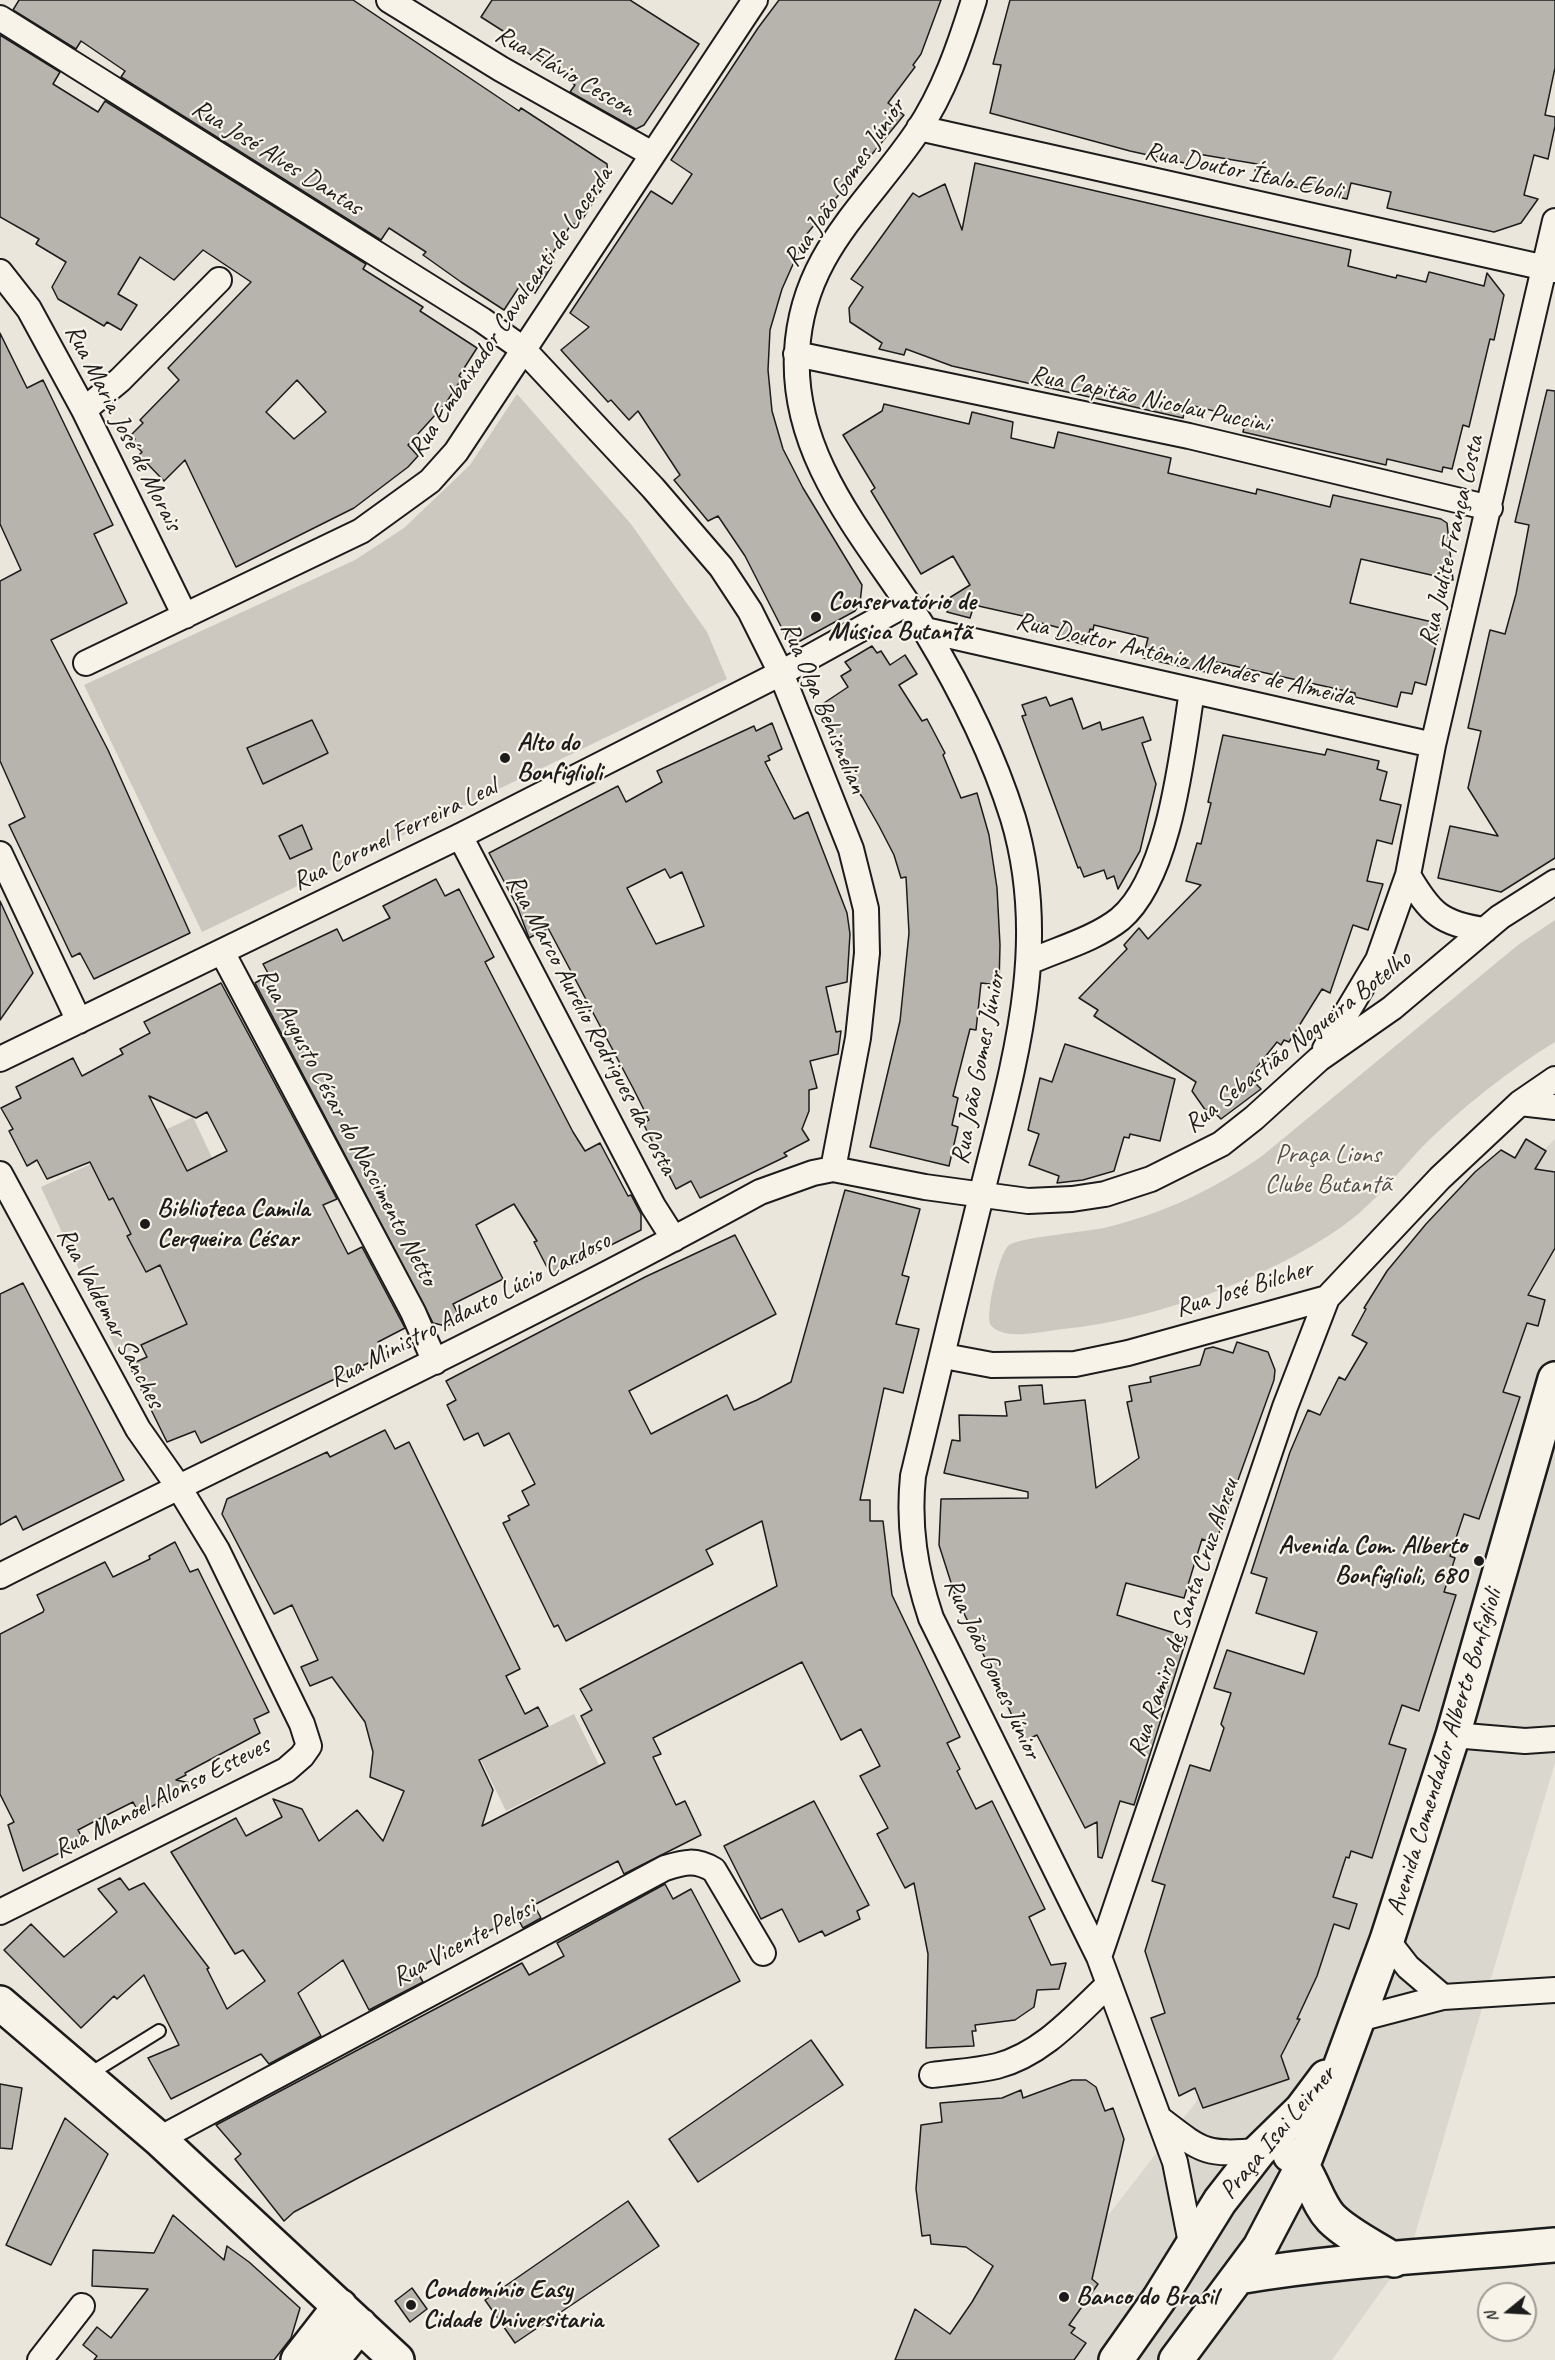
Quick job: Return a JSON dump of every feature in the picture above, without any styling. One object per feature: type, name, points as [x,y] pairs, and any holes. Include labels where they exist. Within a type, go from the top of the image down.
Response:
[{"type":"main road","name":"Avenida Comendador Alberto Bonfiglioli","points":[[1345,2052],[1387,1940],[1453,1736],[1555,1379]]},
{"type":"main road","points":[[0,2003],[159,2139],[397,2360]]},
{"type":"main road","name":"Praça Isai Leirner","points":[[1116,2360],[1159,2299],[1191,2243],[1259,2151],[1302,2109],[1345,2052]]},
{"type":"main road","name":"Praça Isai Leirner","points":[[1176,2360],[1260,2247],[1302,2167],[1345,2052]]},
{"type":"main road","points":[[1259,2151],[1284,2152],[1302,2167],[1331,2218],[1394,2260]]},
{"type":"main road","points":[[1238,2277],[1334,2263],[1394,2260],[1555,2245]]},
{"type":"main road","points":[[1159,2299],[1200,2328]]},
{"type":"main road","points":[[298,2360],[350,2315]]},
{"type":"main road","points":[[332,2360],[350,2315]]},
{"type":"street","name":"Rua Flávio Cescon","points":[[389,0],[501,69],[652,154]]},
{"type":"street","name":"Rua Embaixador Cavalcanti de Lacerda","points":[[86,663],[361,531],[423,487],[456,452],[754,0]]},
{"type":"street","name":"Rua João Gomes Júnior","points":[[974,0],[958,53],[919,128],[819,264],[803,300],[796,354],[805,429],[815,457],[838,501],[925,630],[964,702],[1001,784],[1014,822],[1029,897],[1028,986],[1006,1102],[981,1195],[914,1476],[910,1507],[912,1538],[921,1587],[931,1618],[1098,1957],[1160,2119],[1182,2190],[1191,2243]]},
{"type":"street","name":"Rua José Alves Dantas","points":[[0,18],[482,320],[523,349]]},
{"type":"street","name":"Rua Doutor Ítalo Eboli","points":[[919,128],[1550,268]]},
{"type":"street","name":"Rua Judite França Costa","points":[[1318,1059],[1378,960],[1408,875],[1433,745],[1550,268],[1555,221]]},
{"type":"street","name":"Rua Maria José de Morais","points":[[0,272],[29,309],[84,410],[185,616]]},
{"type":"street","points":[[84,410],[120,380],[219,280]]},
{"type":"street","name":"Rua Olga Behisnelian","points":[[523,349],[653,488],[721,567],[750,611],[781,673],[851,849],[866,909],[867,953],[858,1038],[833,1169]]},
{"type":"street","name":"Rua Capitão Nicolau Puccini","points":[[796,354],[1189,436],[1490,508]]},
{"type":"street","name":"Rua Coronel Ferreira Leal","points":[[0,1059],[460,836],[781,673],[906,604]]},
{"type":"street","name":"Rua Doutor Antônio Mendes de Almeida","points":[[925,630],[1433,745]]},
{"type":"street","points":[[1029,962],[1095,933],[1120,919],[1141,894],[1158,858],[1180,764],[1192,691]]},
{"type":"street","name":"Rua Marco Aurélio Rodrigues da Costa","points":[[460,836],[653,1206],[674,1239]]},
{"type":"street","points":[[0,855],[79,1021]]},
{"type":"street","points":[[1408,875],[1423,900],[1440,918],[1466,927],[1485,930]]},
{"type":"street","name":"Rua Sebastião Nogueira Botelho","points":[[981,1195],[1028,1201],[1072,1199],[1105,1194],[1151,1179],[1221,1144],[1254,1118],[1318,1059],[1392,1008],[1485,930],[1555,882]]},
{"type":"street","name":"Rua Augusto César do Nascimento Netto","points":[[222,952],[412,1312],[435,1362]]},
{"type":"street","name":"Rua José Bilcher","points":[[944,1356],[992,1365],[1076,1364],[1128,1353],[1328,1298],[1440,1178],[1520,1103],[1555,1079]]},
{"type":"street","points":[[1520,1103],[1555,1107]]},
{"type":"street","name":"Rua Ministro Adauto Lúcio Cardoso","points":[[0,1576],[178,1486],[435,1362],[760,1192],[813,1173],[833,1169],[981,1195]]},
{"type":"street","name":"Rua Valdemar Sanches","points":[[0,1174],[138,1429],[178,1486]]},
{"type":"street","name":"Rua Ramiro de Santa Cruz Abreu","points":[[1098,1957],[1285,1407],[1328,1298]]},
{"type":"street","name":"Rua Manoel Alonso Esteves","points":[[0,1912],[285,1770],[302,1756],[309,1746],[302,1724],[217,1550],[178,1486]]},
{"type":"street","points":[[1453,1736],[1525,1741],[1555,1739]]},
{"type":"street","name":"Rua Vicente Pelosi","points":[[159,2139],[665,1868],[687,1861],[702,1863],[714,1870],[763,1953]]},
{"type":"street","points":[[1387,1940],[1408,1967],[1443,1997]]},
{"type":"street","points":[[932,2075],[997,2066],[1022,2057],[1058,2031],[1109,1984]]},
{"type":"street","points":[[1359,2019],[1443,1997],[1555,1990]]},
{"type":"street","points":[[1160,2119],[1194,2145],[1211,2152],[1259,2151]]},
{"type":"street","points":[[40,2360],[82,2306]]},
{"type":"lane","points":[[86,2076],[159,2031]]},
{"type":"shaded area","points":[[1555,1139],[1555,1763],[1410,2251],[1332,2360],[996,2360],[1196,2102],[1503,1189]]},
{"type":"green space","points":[[517,394],[631,524],[707,632],[727,679],[202,932],[84,685],[355,560],[404,528],[470,465]]},
{"type":"green space","name":"Praça Lions Clube Butantã","points":[[1555,920],[1555,1042],[1504,1077],[1456,1115],[1357,1215],[1327,1236],[1256,1275],[1178,1305],[1099,1324],[1035,1333],[1004,1333],[990,1324],[994,1283],[1001,1259],[1009,1245],[1108,1227],[1149,1215],[1188,1199],[1226,1179],[1262,1156],[1518,945]]},
{"type":"green space","points":[[193,1117],[256,1252],[172,1291],[187,1324],[119,1356],[41,1187]]},
{"type":"green space","points":[[574,1714],[599,1765],[506,1811],[481,1760]]},
{"type":"building","points":[[19,0],[353,0],[519,111],[521,108],[607,164],[608,179],[578,226],[572,223],[549,259],[554,262],[535,293],[521,284],[504,310],[423,255],[426,252],[389,228],[381,240],[121,77],[125,71],[81,41],[76,49],[13,10]]},
{"type":"building","points":[[492,0],[630,0],[699,44],[644,125],[636,129],[570,92],[575,85],[512,42],[513,40],[503,31],[481,17]]},
{"type":"building","points":[[779,0],[941,0],[921,54],[913,65],[915,67],[888,103],[904,115],[806,235],[782,289],[770,330],[768,370],[772,411],[783,449],[803,488],[862,585],[860,603],[855,611],[791,646],[745,556],[718,516],[708,521],[674,480],[680,475],[638,411],[629,420],[611,400],[608,402],[561,350],[589,327],[570,313],[651,191],[672,204],[692,174],[671,160]]},
{"type":"building","points":[[1010,0],[1555,0],[1555,68],[1545,115],[1555,117],[1555,126],[1548,159],[1534,155],[1524,195],[1538,199],[1521,223],[1494,232],[1387,208],[1391,192],[1351,183],[1347,199],[1268,181],[1269,174],[1255,171],[1257,164],[1192,153],[1189,164],[1130,151],[990,113],[1001,65],[993,64]]},
{"type":"building","points":[[0,35],[60,72],[53,84],[98,112],[105,101],[366,264],[363,269],[423,307],[420,311],[477,348],[459,376],[462,378],[446,403],[408,445],[418,456],[408,467],[354,508],[236,567],[185,460],[164,481],[139,455],[142,452],[132,442],[135,439],[131,435],[143,423],[140,420],[179,380],[168,368],[251,282],[203,250],[174,280],[140,257],[118,294],[137,305],[121,330],[107,322],[104,326],[58,299],[52,287],[66,262],[36,244],[39,239],[0,217]],"holes":[[[297,380],[326,412],[294,439],[266,412]]]},
{"type":"building","points":[[975,163],[1351,250],[1348,266],[1396,278],[1397,275],[1426,282],[1429,272],[1484,286],[1487,273],[1504,295],[1494,340],[1490,339],[1469,427],[1463,425],[1452,469],[1443,467],[1442,472],[1387,459],[1386,465],[1243,432],[1246,419],[1186,404],[1183,418],[952,366],[906,349],[904,355],[879,349],[882,343],[850,322],[849,308],[863,287],[851,279],[913,193],[919,197],[945,184],[962,230]]},
{"type":"building","points":[[0,333],[27,388],[43,380],[113,525],[94,534],[127,603],[51,640],[108,750],[190,933],[94,979],[80,953],[72,957],[9,825],[25,817],[0,761],[0,581],[21,570],[0,524]]},
{"type":"building","points":[[1547,390],[1555,391],[1555,858],[1501,892],[1438,878],[1450,826],[1498,836],[1468,788],[1481,731],[1468,728],[1490,630],[1505,634],[1516,594],[1529,525],[1515,522]]},
{"type":"building","points":[[884,404],[969,424],[972,412],[1013,422],[1011,438],[1054,448],[1058,432],[1171,458],[1168,473],[1256,494],[1257,489],[1330,507],[1333,495],[1441,519],[1447,523],[1453,580],[1361,559],[1350,603],[1441,624],[1426,685],[1415,682],[1412,694],[1401,692],[1397,707],[1355,697],[1355,693],[1212,661],[1210,673],[1143,658],[1148,638],[1094,625],[1093,630],[1090,629],[1086,645],[1058,638],[1060,628],[1023,618],[1023,616],[974,605],[970,618],[947,612],[951,601],[946,600],[970,585],[953,556],[921,574],[871,491],[875,488],[843,435],[882,411]]},
{"type":"building","points":[[872,646],[877,653],[881,651],[890,665],[905,655],[917,674],[899,685],[922,721],[927,719],[945,753],[943,755],[961,798],[977,793],[989,835],[997,888],[1000,945],[999,985],[981,983],[976,1030],[970,1029],[953,1096],[958,1098],[952,1125],[958,1127],[949,1166],[870,1147],[900,1021],[909,933],[906,877],[901,878],[894,855],[879,826],[850,781],[818,707],[848,687],[841,676],[851,670],[845,662]]},
{"type":"building","points":[[1046,697],[1050,706],[1072,698],[1083,729],[1100,722],[1102,730],[1143,717],[1151,740],[1142,743],[1156,784],[1140,851],[1118,889],[1114,876],[1107,879],[1104,870],[1084,877],[1080,867],[1078,868],[1022,716],[1026,715],[1022,705]]},
{"type":"building","points":[[312,720],[328,753],[263,784],[247,748]]},
{"type":"building","points":[[772,723],[782,749],[768,756],[770,760],[765,762],[794,819],[808,812],[847,913],[850,934],[847,982],[826,987],[836,1032],[841,1031],[838,1054],[810,1061],[817,1088],[809,1090],[809,1111],[802,1129],[809,1140],[784,1153],[787,1156],[700,1198],[691,1181],[676,1189],[643,1123],[649,1120],[548,928],[529,938],[517,906],[489,853],[618,786],[626,802],[662,782],[657,771],[754,726],[756,731]],"holes":[[[665,869],[670,878],[682,872],[704,926],[656,944],[627,888]]]},
{"type":"building","points":[[1223,735],[1325,755],[1327,749],[1379,761],[1377,769],[1387,772],[1380,800],[1401,805],[1392,844],[1377,840],[1367,881],[1383,884],[1368,930],[1353,925],[1330,993],[1322,989],[1289,1042],[1284,1040],[1281,1045],[1277,1042],[1249,1077],[1261,1089],[1221,1119],[1209,1107],[1206,1111],[1192,1091],[1196,1082],[1094,1016],[1098,1010],[1079,998],[1127,949],[1124,945],[1139,928],[1148,939],[1201,885],[1186,881],[1197,843],[1201,844]]},
{"type":"building","points":[[302,825],[312,849],[290,859],[279,836]]},
{"type":"building","points":[[436,879],[445,896],[459,889],[494,957],[485,962],[573,1132],[585,1151],[600,1143],[628,1196],[631,1195],[641,1214],[641,1230],[551,1275],[534,1242],[537,1241],[514,1204],[476,1225],[503,1279],[453,1304],[461,1320],[446,1326],[433,1323],[255,983],[269,975],[263,964],[337,929],[343,941],[390,918],[383,906]]},
{"type":"building","points":[[0,901],[33,973],[0,1020]]},
{"type":"building","points":[[221,983],[337,1199],[323,1205],[348,1254],[362,1247],[405,1328],[378,1342],[385,1355],[201,1443],[195,1431],[167,1442],[129,1365],[147,1357],[141,1345],[187,1324],[160,1265],[146,1272],[127,1236],[131,1234],[113,1198],[109,1200],[90,1162],[47,1179],[37,1160],[27,1166],[9,1131],[13,1129],[1,1108],[21,1098],[16,1087],[73,1058],[82,1076],[123,1054],[120,1049],[150,1033],[144,1022]],"holes":[[[149,1096],[196,1118],[207,1112],[227,1151],[187,1171]]]},
{"type":"building","points":[[1065,1044],[1175,1079],[1160,1141],[1130,1134],[1129,1138],[1124,1137],[1114,1171],[1083,1180],[1057,1183],[1059,1176],[1029,1165],[1039,1134],[1028,1130],[1040,1078],[1052,1082]]},
{"type":"building","points":[[1526,1139],[1546,1151],[1535,1169],[1555,1172],[1555,1248],[1528,1295],[1545,1300],[1538,1326],[1527,1323],[1503,1392],[1520,1397],[1479,1519],[1464,1514],[1450,1556],[1455,1558],[1444,1592],[1456,1595],[1419,1711],[1402,1705],[1389,1744],[1406,1749],[1372,1858],[1351,1851],[1349,1858],[1346,1857],[1333,1897],[1357,1904],[1349,1929],[1334,1924],[1317,1976],[1297,2019],[1300,2019],[1281,2056],[1289,2079],[1203,2108],[1195,2088],[1179,2096],[1151,2018],[1165,2013],[1145,1951],[1165,1885],[1152,1881],[1190,1765],[1210,1771],[1224,1728],[1221,1724],[1231,1693],[1214,1688],[1227,1650],[1304,1674],[1317,1632],[1256,1613],[1267,1578],[1251,1573],[1290,1452],[1308,1410],[1320,1415],[1339,1377],[1345,1380],[1367,1343],[1352,1335],[1366,1309],[1364,1308],[1387,1271],[1426,1224],[1475,1172],[1501,1150],[1515,1158]]},
{"type":"building","points":[[845,1190],[920,1209],[902,1275],[909,1277],[896,1324],[919,1329],[903,1393],[884,1388],[860,1500],[870,1500],[870,1521],[883,1521],[892,1595],[960,1737],[947,1743],[960,1769],[957,1771],[976,1809],[992,1801],[1045,1909],[1029,1917],[1051,1965],[1066,1963],[1059,1989],[1037,1990],[1034,2007],[1015,2020],[975,2025],[976,2031],[972,2031],[974,2046],[926,2048],[928,1954],[914,1883],[905,1888],[877,1834],[888,1828],[860,1776],[880,1766],[861,1729],[841,1740],[802,1662],[653,1738],[661,1754],[653,1757],[676,1805],[685,1801],[701,1835],[624,1874],[618,1861],[534,1905],[541,1918],[523,1928],[517,1917],[434,1959],[416,1970],[423,1982],[369,2010],[343,1960],[298,1993],[321,2036],[269,2064],[261,2054],[171,2099],[148,2058],[179,2045],[144,1975],[117,1999],[114,1996],[81,2028],[4,1950],[31,1924],[64,1957],[117,1912],[98,1889],[120,1878],[129,1890],[144,1883],[209,1968],[207,1969],[227,2009],[265,1981],[243,1950],[235,1954],[171,1852],[236,1818],[246,1836],[282,1817],[273,1799],[302,1809],[319,1841],[357,1810],[383,1841],[404,1791],[370,1777],[373,1752],[365,1722],[332,1677],[310,1686],[301,1667],[318,1660],[292,1605],[274,1614],[222,1514],[227,1499],[327,1452],[330,1457],[385,1430],[395,1449],[409,1442],[520,1669],[506,1676],[525,1714],[538,1707],[548,1726],[479,1760],[493,1790],[482,1826],[605,1763],[581,1716],[592,1710],[580,1689],[777,1586],[762,1521],[706,1550],[713,1564],[566,1641],[558,1625],[554,1627],[503,1523],[510,1520],[508,1516],[529,1505],[522,1491],[535,1484],[509,1433],[484,1446],[478,1433],[464,1440],[447,1405],[456,1400],[446,1381],[645,1277],[735,1235],[776,1314],[629,1391],[651,1434],[727,1395],[734,1410],[757,1400],[791,1382]]},
{"type":"building","points":[[23,1283],[124,1480],[23,1530],[16,1516],[0,1525],[0,1294]]},
{"type":"building","points":[[1237,1342],[1268,1352],[1275,1370],[1274,1380],[1215,1544],[1202,1539],[1184,1598],[1126,1583],[1117,1615],[1187,1637],[1134,1805],[1120,1801],[1102,1858],[1098,1857],[1097,1822],[1085,1828],[1037,1735],[1024,1741],[954,1592],[939,1545],[941,1499],[1028,1498],[1028,1492],[944,1473],[952,1440],[960,1441],[959,1415],[1007,1416],[1005,1402],[1021,1400],[1019,1386],[1042,1385],[1044,1404],[1085,1400],[1096,1488],[1139,1458],[1127,1402],[1132,1401],[1129,1386],[1151,1382],[1150,1377],[1200,1365],[1205,1349],[1213,1347],[1233,1353]]},
{"type":"building","points":[[175,1542],[190,1572],[198,1569],[269,1712],[254,1719],[260,1733],[176,1780],[195,1784],[139,1813],[133,1802],[97,1820],[78,1830],[84,1841],[23,1871],[8,1825],[14,1822],[0,1794],[0,1634],[43,1612],[37,1595],[105,1562],[113,1577],[150,1559],[149,1556]]},
{"type":"building","points":[[814,1801],[869,1905],[857,1911],[860,1919],[825,1936],[822,1931],[799,1942],[782,1909],[761,1919],[724,1846]]},
{"type":"building","points":[[665,1884],[673,1899],[691,1889],[740,1981],[358,2178],[294,2212],[284,2221],[235,2159],[241,2154],[216,2125],[522,1963],[529,1975],[564,1956],[557,1943]]},
{"type":"building","points":[[811,2040],[843,2085],[698,2182],[669,2139]]},
{"type":"building","points":[[1072,2080],[1086,2080],[1096,2087],[1105,2111],[1113,2108],[1124,2139],[1092,2279],[1098,2284],[1069,2325],[1075,2328],[1071,2333],[1086,2343],[1074,2360],[895,2360],[915,2309],[950,2334],[993,2266],[966,2247],[931,2244],[930,2235],[922,2236],[916,2189],[921,2125],[942,2122],[940,2103],[1002,2098],[1021,2090],[1023,2098]]},
{"type":"building","points":[[0,2084],[22,2088],[12,2149],[0,2148]]},
{"type":"building","points":[[65,2118],[108,2154],[51,2265],[6,2245]]},
{"type":"building","points":[[628,2201],[659,2246],[515,2343],[485,2300]]},
{"type":"building","points":[[173,2215],[224,2260],[227,2246],[249,2262],[300,2308],[291,2338],[274,2360],[94,2360],[97,2356],[83,2345],[97,2327],[111,2338],[148,2289],[92,2286],[93,2250],[154,2253]]},
{"type":"building","name":"Condomínio Easy Cidade Universitaria","points":[[412,2288],[427,2309],[410,2322],[395,2301]]},
{"type":"place","name":"Conservatório de Música Butantã","points":[[816,617]]},
{"type":"place","name":"Alto do Bonfiglioli","points":[[505,758]]},
{"type":"place","name":"Biblioteca Camila Cerqueira César","points":[[145,1224]]},
{"type":"place","name":"Avenida Com. Alberto Bonfiglioli, 680","points":[[1479,1561]]},
{"type":"place","name":"Banco do Brasil","points":[[1064,2297]]},
{"type":"place","name":"Condomínio Easy Cidade Universitaria","points":[[411,2305]]}]
